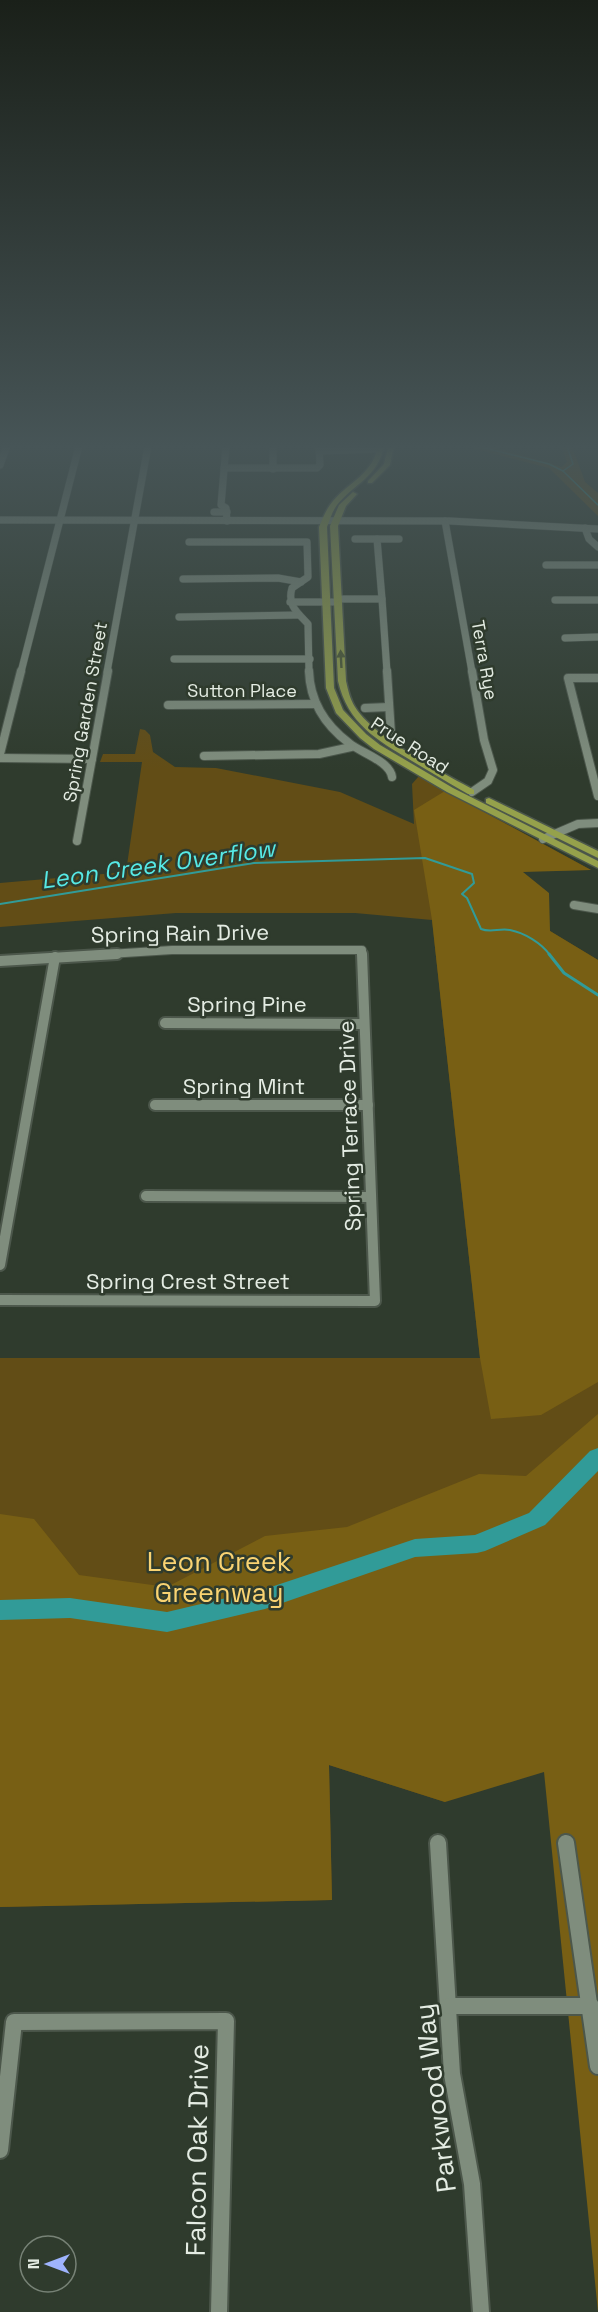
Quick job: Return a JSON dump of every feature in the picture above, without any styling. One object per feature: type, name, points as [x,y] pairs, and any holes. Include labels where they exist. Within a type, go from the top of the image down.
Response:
[{"type":"main road","name":"Prue Road","points":[[325,554],[330,688],[339,711],[377,747],[450,790],[548,836],[598,855]]},
{"type":"main road","name":"Prue Road","points":[[336,554],[343,687],[351,709],[374,733],[598,865]]},
{"type":"main road","points":[[330,688],[343,687]]},
{"type":"street","points":[[52,554],[0,756],[92,759]]},
{"type":"street","name":"Spring Garden Street","points":[[77,841],[128,554]]},
{"type":"street","points":[[307,554],[308,577],[292,588],[290,600],[292,610],[308,624],[310,685],[316,705],[329,725],[351,747],[388,767],[392,770],[392,777]]},
{"type":"street","points":[[378,554],[391,734]]},
{"type":"street","name":"Terra Rye","points":[[451,554],[484,740],[493,758],[494,768],[492,777],[485,785],[472,792]]},
{"type":"street","points":[[546,565],[598,565]]},
{"type":"street","points":[[183,579],[278,578],[302,582]]},
{"type":"street","points":[[290,600],[382,598]]},
{"type":"street","points":[[555,600],[598,600]]},
{"type":"street","points":[[179,617],[299,615]]},
{"type":"street","points":[[565,638],[598,637]]},
{"type":"street","points":[[174,659],[310,659]]},
{"type":"street","points":[[598,678],[568,678],[598,796]]},
{"type":"street","name":"Sutton Place","points":[[168,705],[316,705]]},
{"type":"street","points":[[365,708],[389,707]]},
{"type":"street","points":[[204,756],[319,754],[351,747]]},
{"type":"street","points":[[548,836],[578,824],[598,823]]},
{"type":"street","points":[[574,905],[598,909]]},
{"type":"street","name":"Spring Rain Drive","points":[[0,961],[172,950],[362,950]]},
{"type":"street","name":"Spring Terrace Drive","points":[[362,950],[375,1301]]},
{"type":"street","points":[[0,1265],[56,957]]},
{"type":"street","name":"Spring Pine","points":[[165,1023],[364,1024]]},
{"type":"street","name":"Spring Mint","points":[[155,1105],[368,1105]]},
{"type":"street","points":[[146,1196],[371,1197]]},
{"type":"street","name":"Spring Crest Street","points":[[0,1300],[375,1301]]},
{"type":"street","name":"Parkwood Way","points":[[438,1843],[456,2102],[472,2184],[481,2312]]},
{"type":"street","points":[[566,1843],[598,2066]]},
{"type":"street","points":[[449,2006],[591,2006]]},
{"type":"street","name":"Falcon Oak Drive","points":[[0,2150],[14,2022],[226,2021],[219,2312]]},
{"type":"green space","name":"Leon Creek Greenway","points":[[140,729],[150,735],[153,752],[175,767],[216,768],[340,792],[414,824],[412,784],[419,776],[591,870],[522,871],[550,931],[598,960],[598,1488],[445,1802],[329,1765],[332,1900],[0,1907],[0,1358],[480,1358],[432,920],[355,913],[176,913],[0,927],[0,883],[126,872],[142,762],[100,762],[103,754],[135,754]]},
{"type":"green space","points":[[445,791],[591,870],[523,872],[549,893],[550,931],[598,960],[598,1382],[541,1415],[491,1419],[480,1358],[432,920],[414,810]]},
{"type":"green space","points":[[598,1414],[598,2312],[544,1772],[445,1802],[329,1765],[332,1900],[0,1907],[0,1514],[34,1519],[79,1575],[167,1587],[265,1536],[347,1527],[479,1474],[526,1476]]},
{"type":"waterway","name":"Leon Creek Overflow","points":[[0,904],[254,863],[425,858],[472,874],[474,883],[462,894],[467,898],[481,929],[516,931],[527,936],[549,954]]},
{"type":"waterway","name":"Leon Creek Overflow","points":[[549,954],[564,973],[598,995]]},
{"type":"waterway","points":[[0,1610],[70,1608],[167,1622],[265,1599],[415,1548],[477,1544],[537,1519],[598,1457]]}]
